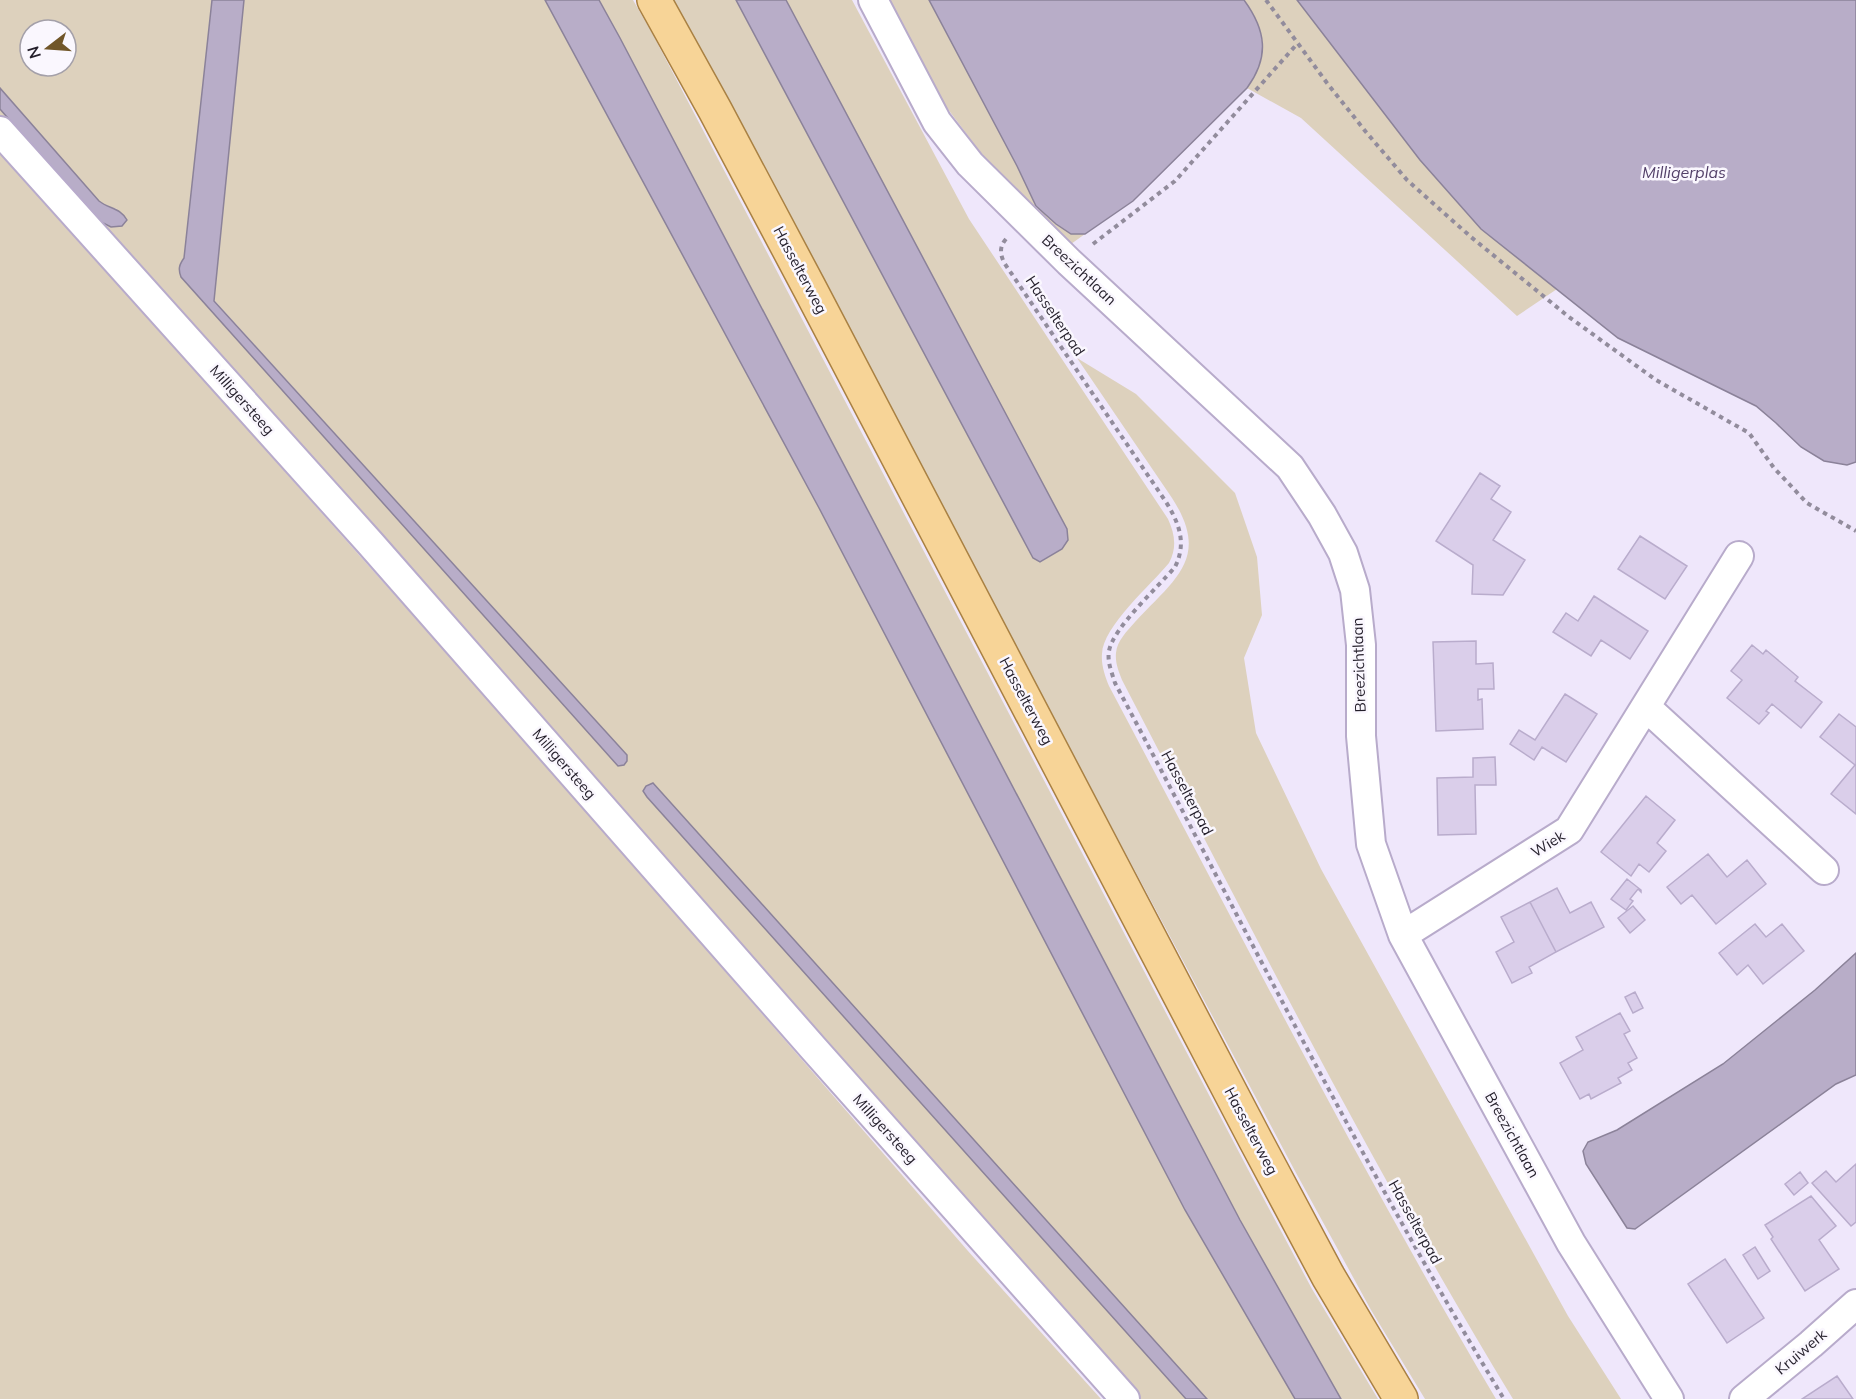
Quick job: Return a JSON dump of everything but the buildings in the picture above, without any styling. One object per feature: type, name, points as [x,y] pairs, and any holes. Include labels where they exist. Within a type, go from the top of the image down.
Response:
[{"type":"main road","name":"Hasselterweg","points":[[654,0],[810,289],[1328,1276],[1401,1399]]},
{"type":"street","name":"Breezichtlaan","points":[[873,0],[937,122],[970,164],[1069,262],[1290,467],[1322,515],[1343,553],[1355,590],[1361,645],[1361,736],[1371,844],[1403,935],[1571,1243],[1669,1399]]},
{"type":"street","name":"Milligersteeg","points":[[0,131],[370,543],[1125,1399]]},
{"type":"street","name":"Wiek","points":[[1403,935],[1569,830],[1739,556]]},
{"type":"street","points":[[1646,707],[1824,870]]},
{"type":"street","name":"Kruiwerk","points":[[1744,1399],[1856,1304]]},
{"type":"path","points":[[1266,0],[1297,44],[1407,180],[1471,237],[1569,317],[1656,380],[1749,433],[1774,468],[1792,488],[1808,502],[1856,531]]},
{"type":"path","points":[[1069,262],[1175,182],[1297,44]]},
{"type":"path","name":"Hasselterpad","points":[[1026,220],[1004,241],[1001,256],[1166,502],[1181,530],[1182,545],[1175,567],[1121,627],[1112,641],[1108,653],[1115,683],[1328,1088],[1444,1298],[1504,1399]]},
{"type":"shaded area","points":[[0,0],[212,0],[184,258],[180,263],[181,277],[618,766],[627,755],[214,300],[244,0],[545,0],[819,508],[1185,1210],[1295,1399],[1207,1399],[653,783],[646,786],[643,791],[647,797],[1186,1399],[1138,1399],[0,117],[0,109],[97,220],[117,209],[104,206],[0,88]]},
{"type":"shaded area","points":[[599,0],[633,0],[652,33],[1252,1177],[1312,1289],[1378,1399],[1341,1399],[1240,1220]]},
{"type":"shaded area","points":[[671,0],[736,0],[1033,558],[1041,562],[1062,549],[1067,529],[786,0],[852,0],[969,219],[1168,519],[1174,541],[1169,563],[1129,606],[1104,643],[1103,666],[1108,682],[1346,1134],[1496,1399],[1425,1399],[1371,1310]]},
{"type":"shaded area","points":[[888,0],[929,0],[1036,206],[1071,234],[1085,234],[1071,244],[990,165],[938,96]]},
{"type":"shaded area","points":[[1244,0],[1297,0],[1420,160],[1481,229],[1557,289],[1517,316],[1301,118],[1247,88],[1259,65],[1262,44],[1257,22]]},
{"type":"shaded area","points":[[0,151],[559,780],[968,1251],[1101,1399],[0,1399]]},
{"type":"shaded area","points":[[1077,358],[1136,394],[1235,493],[1257,557],[1262,615],[1244,658],[1256,733],[1321,869],[1568,1316],[1621,1399],[1513,1399],[1360,1133],[1264,952],[1119,671],[1116,653],[1120,640],[1175,580],[1188,552],[1188,537],[1183,519],[1172,498]]},
{"type":"water","points":[[212,0],[244,0],[214,301],[627,755],[624,765],[618,766],[181,277],[180,267],[184,258]]},
{"type":"water","points":[[545,0],[599,0],[1240,1220],[1341,1399],[1295,1399],[1185,1210],[819,508]]},
{"type":"water","points":[[736,0],[786,0],[1067,529],[1068,540],[1062,549],[1040,562],[1033,558]]},
{"type":"water","points":[[929,0],[1244,0],[1261,33],[1262,54],[1254,77],[1247,88],[1133,201],[1085,234],[1071,234],[1036,206]]},
{"type":"water","name":"Milligerplas","points":[[1297,0],[1856,0],[1856,462],[1847,465],[1824,461],[1801,447],[1756,406],[1618,338],[1481,229],[1420,160]]},
{"type":"water","points":[[0,88],[99,201],[124,216],[127,220],[122,226],[111,227],[97,220],[0,109]]},
{"type":"water","points":[[653,783],[1207,1399],[1186,1399],[647,797],[643,791],[646,786]]},
{"type":"water","points":[[1856,953],[1856,1075],[1836,1084],[1635,1229],[1627,1228],[1586,1164],[1583,1151],[1588,1142],[1617,1130],[1723,1064],[1815,990]]}]
